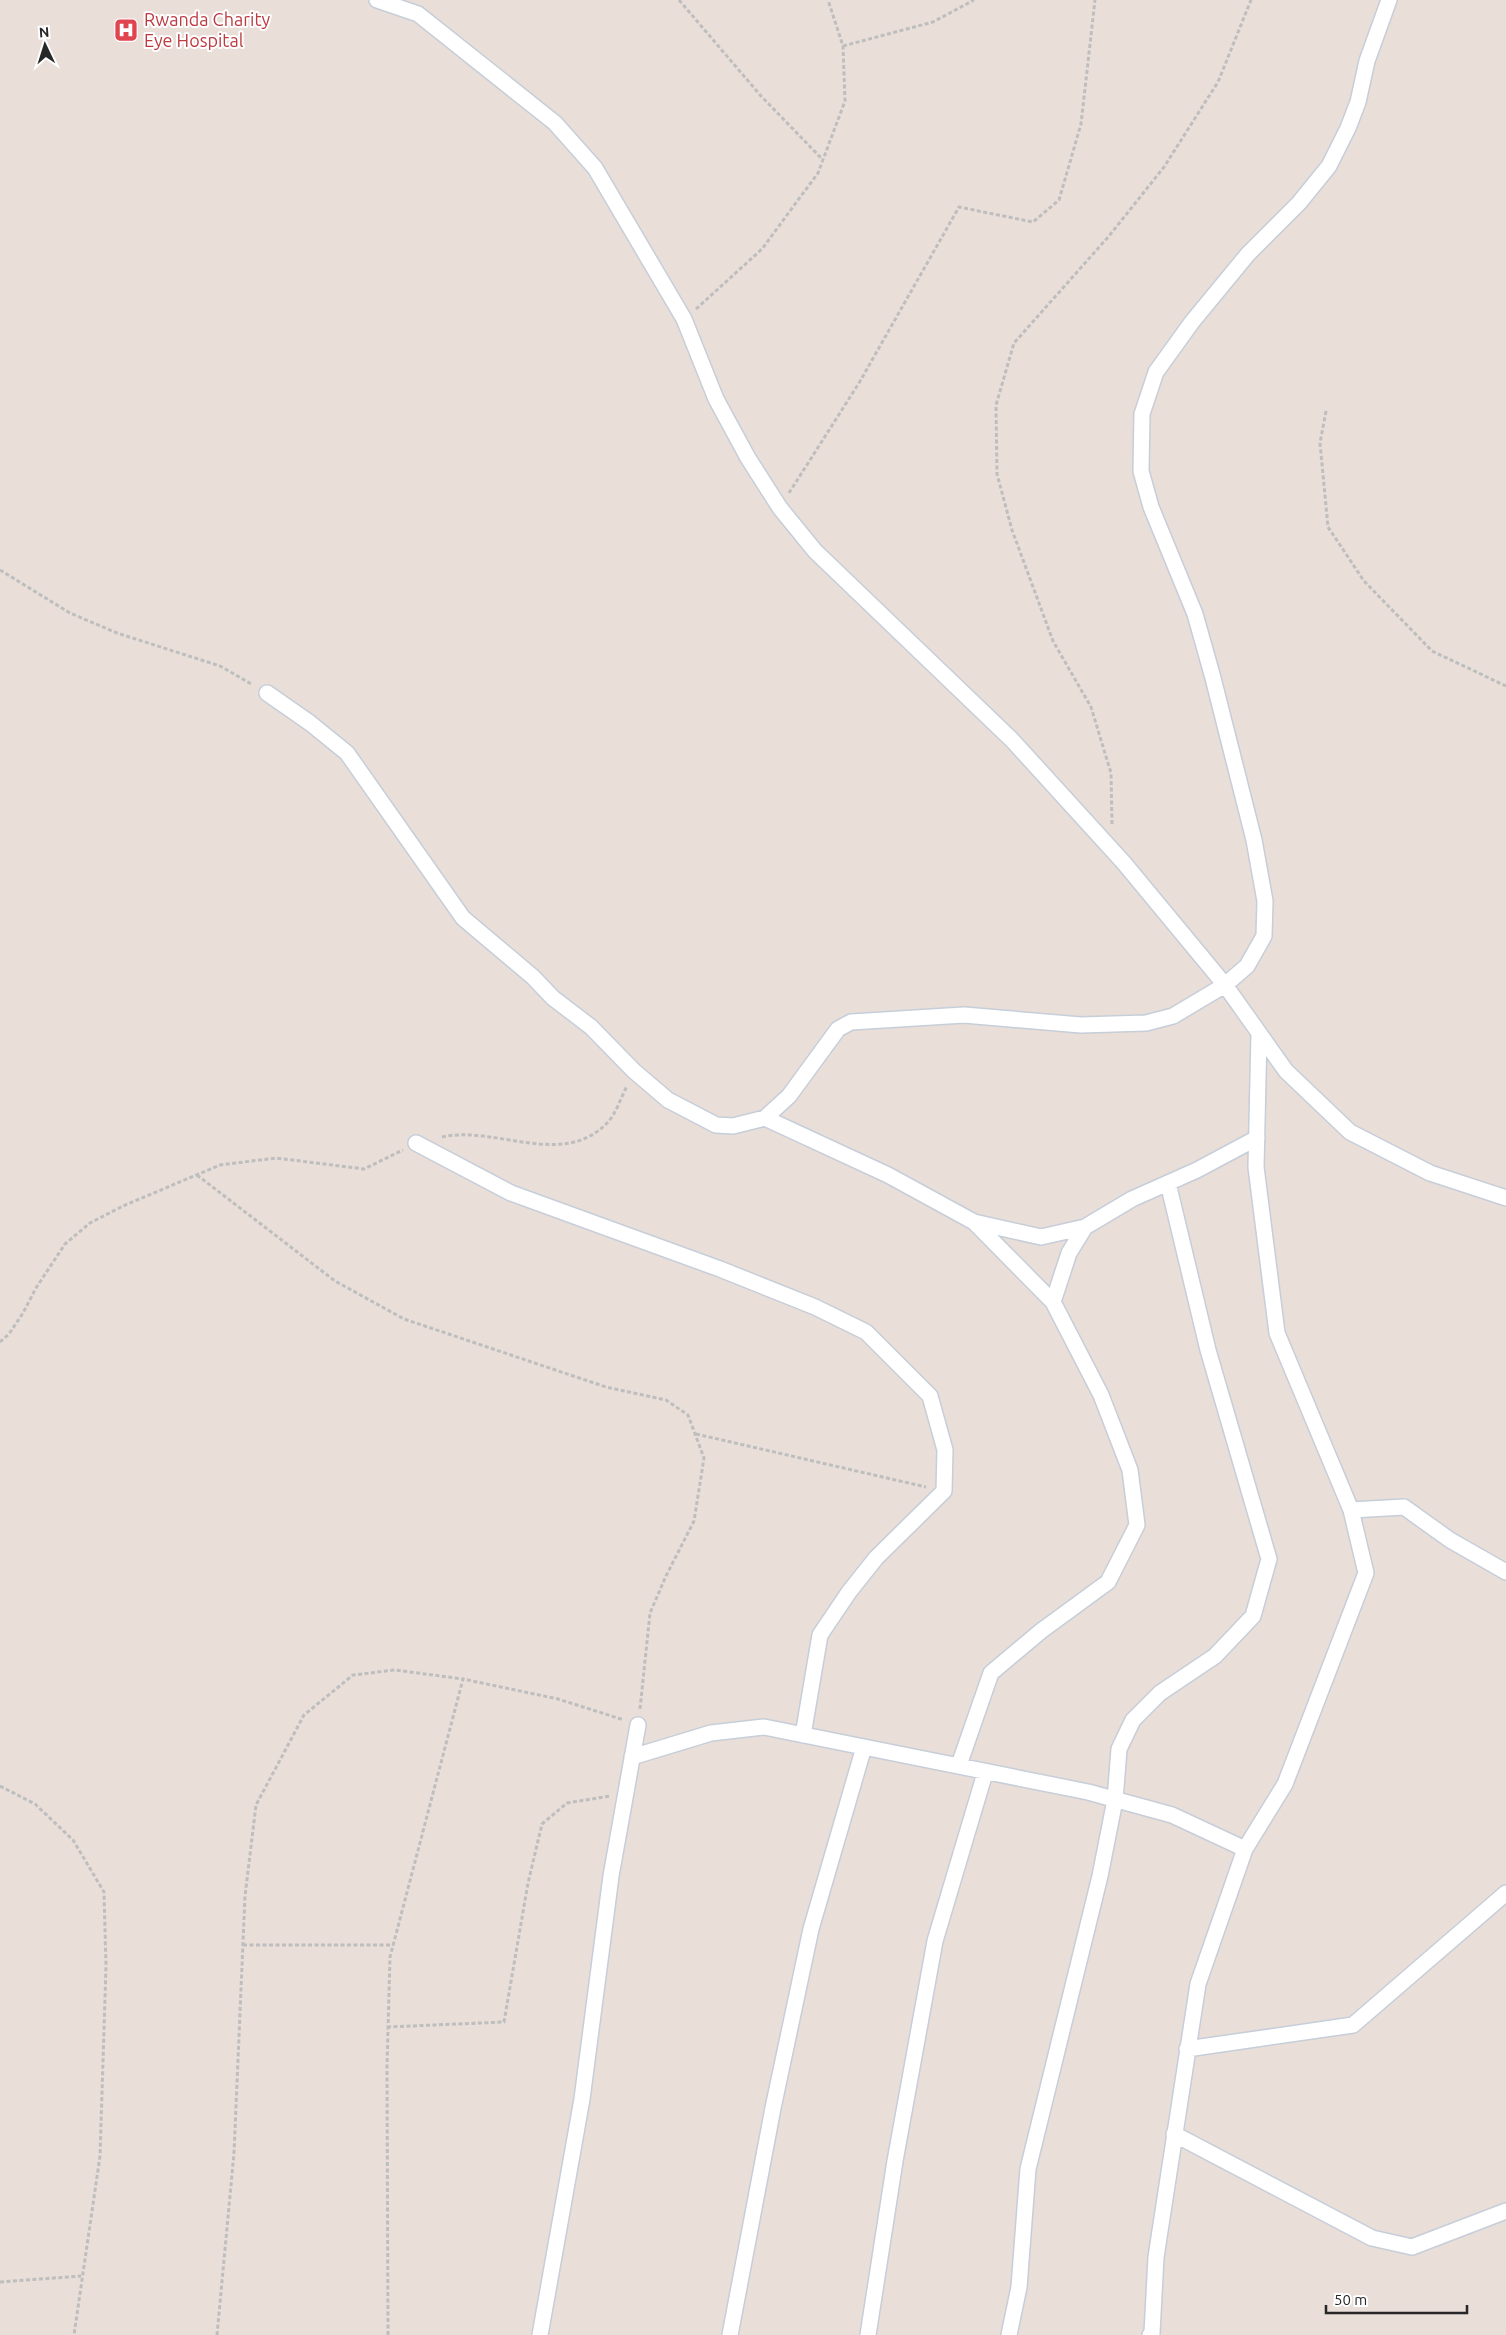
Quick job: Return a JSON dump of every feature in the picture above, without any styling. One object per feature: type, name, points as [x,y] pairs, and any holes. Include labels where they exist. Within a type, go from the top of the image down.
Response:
[{"type":"street","points":[[377,0],[418,14],[555,123],[595,168],[684,319],[716,398],[748,458],[780,508],[815,551],[1012,740],[1112,850],[1225,985],[1286,1071],[1350,1132],[1430,1173],[1506,1198]]},
{"type":"street","points":[[267,693],[310,723],[347,753],[463,918],[533,977],[553,998],[590,1027],[634,1071],[668,1100],[716,1125],[733,1126],[765,1118],[789,1096],[838,1029],[851,1022],[964,1015],[1081,1026],[1146,1023],[1173,1016],[1225,985],[1247,966],[1264,936],[1265,901],[1254,840],[1195,614],[1151,507],[1141,471],[1142,414],[1156,372],[1192,322],[1248,254],[1299,203],[1329,166],[1348,128],[1358,102],[1367,61],[1389,0]]},
{"type":"street","points":[[1150,2335],[1152,2333],[1156,2257],[1198,1984],[1245,1849],[1285,1784],[1366,1573],[1351,1510],[1277,1333],[1256,1167],[1259,1033]]},
{"type":"street","points":[[765,1118],[888,1175],[974,1222],[1041,1237],[1085,1227],[1132,1200],[1257,1138]]},
{"type":"street","points":[[416,1143],[511,1193],[720,1269],[815,1307],[866,1332],[930,1396],[946,1450],[944,1491],[876,1558],[849,1592],[820,1635],[803,1735]]},
{"type":"street","points":[[1009,2335],[1019,2287],[1028,2169],[1100,1876],[1115,1800],[1119,1749],[1132,1720],[1160,1693],[1215,1656],[1253,1616],[1269,1559],[1208,1350],[1168,1183]]},
{"type":"street","points":[[959,1765],[991,1673],[1041,1631],[1108,1582],[1137,1525],[1130,1470],[1101,1395],[1053,1302],[974,1222]]},
{"type":"street","points":[[1053,1302],[1069,1253],[1085,1227]]},
{"type":"street","points":[[1351,1510],[1404,1507],[1450,1540],[1506,1572]]},
{"type":"street","points":[[540,2335],[582,2099],[611,1876],[638,1725]]},
{"type":"street","points":[[632,1757],[711,1733],[764,1727],[959,1765],[985,1773],[1088,1792],[1172,1816],[1245,1849]]},
{"type":"street","points":[[730,2335],[773,2108],[811,1929],[864,1747]]},
{"type":"street","points":[[868,2335],[895,2161],[936,1941],[985,1773]]},
{"type":"street","points":[[1187,2050],[1353,2025],[1506,1893]]},
{"type":"street","points":[[1174,2134],[1372,2238],[1412,2248],[1506,2211]]},
{"type":"path","points":[[679,0],[761,96],[823,160]]},
{"type":"path","points":[[684,319],[762,249],[818,173],[845,101],[844,46],[828,0]]},
{"type":"path","points":[[844,46],[932,22],[974,0]]},
{"type":"path","points":[[780,508],[859,383],[959,207],[1034,222],[1059,200],[1081,124],[1095,0]]},
{"type":"path","points":[[1112,850],[1111,774],[1090,707],[1053,641],[1012,530],[997,474],[996,405],[1014,344],[1109,236],[1164,167],[1218,82],[1251,0]]},
{"type":"path","points":[[1326,411],[1320,443],[1328,527],[1364,581],[1432,651],[1506,686]]},
{"type":"path","points":[[0,570],[70,613],[117,633],[220,666],[267,693]]},
{"type":"path","points":[[0,1342],[9,1334],[23,1313],[36,1288],[65,1244],[90,1223],[123,1206],[220,1164],[276,1158],[364,1169],[416,1143],[452,1135],[486,1136],[532,1144],[564,1144],[589,1136],[608,1123],[634,1071]]},
{"type":"path","points":[[197,1175],[335,1281],[404,1319],[606,1387],[666,1400],[688,1415],[704,1458],[694,1521],[666,1576],[650,1613],[638,1725],[558,1699],[463,1679],[395,1670],[353,1675],[304,1715],[256,1805],[245,1896],[234,2153],[218,2335]]},
{"type":"path","points":[[695,1434],[944,1491]]},
{"type":"path","points":[[388,2335],[388,2026],[390,1957],[463,1679]]},
{"type":"path","points":[[0,1786],[35,1804],[73,1840],[104,1892],[106,1966],[100,2156],[81,2276],[74,2335]]},
{"type":"path","points":[[388,2026],[504,2022],[528,1883],[542,1824],[567,1803],[626,1794]]},
{"type":"path","points":[[243,1944],[392,1945]]},
{"type":"path","points":[[0,2282],[81,2276]]},
{"type":"place","name":"Rwanda Charity Eye Hospital","points":[[126,30]]}]
